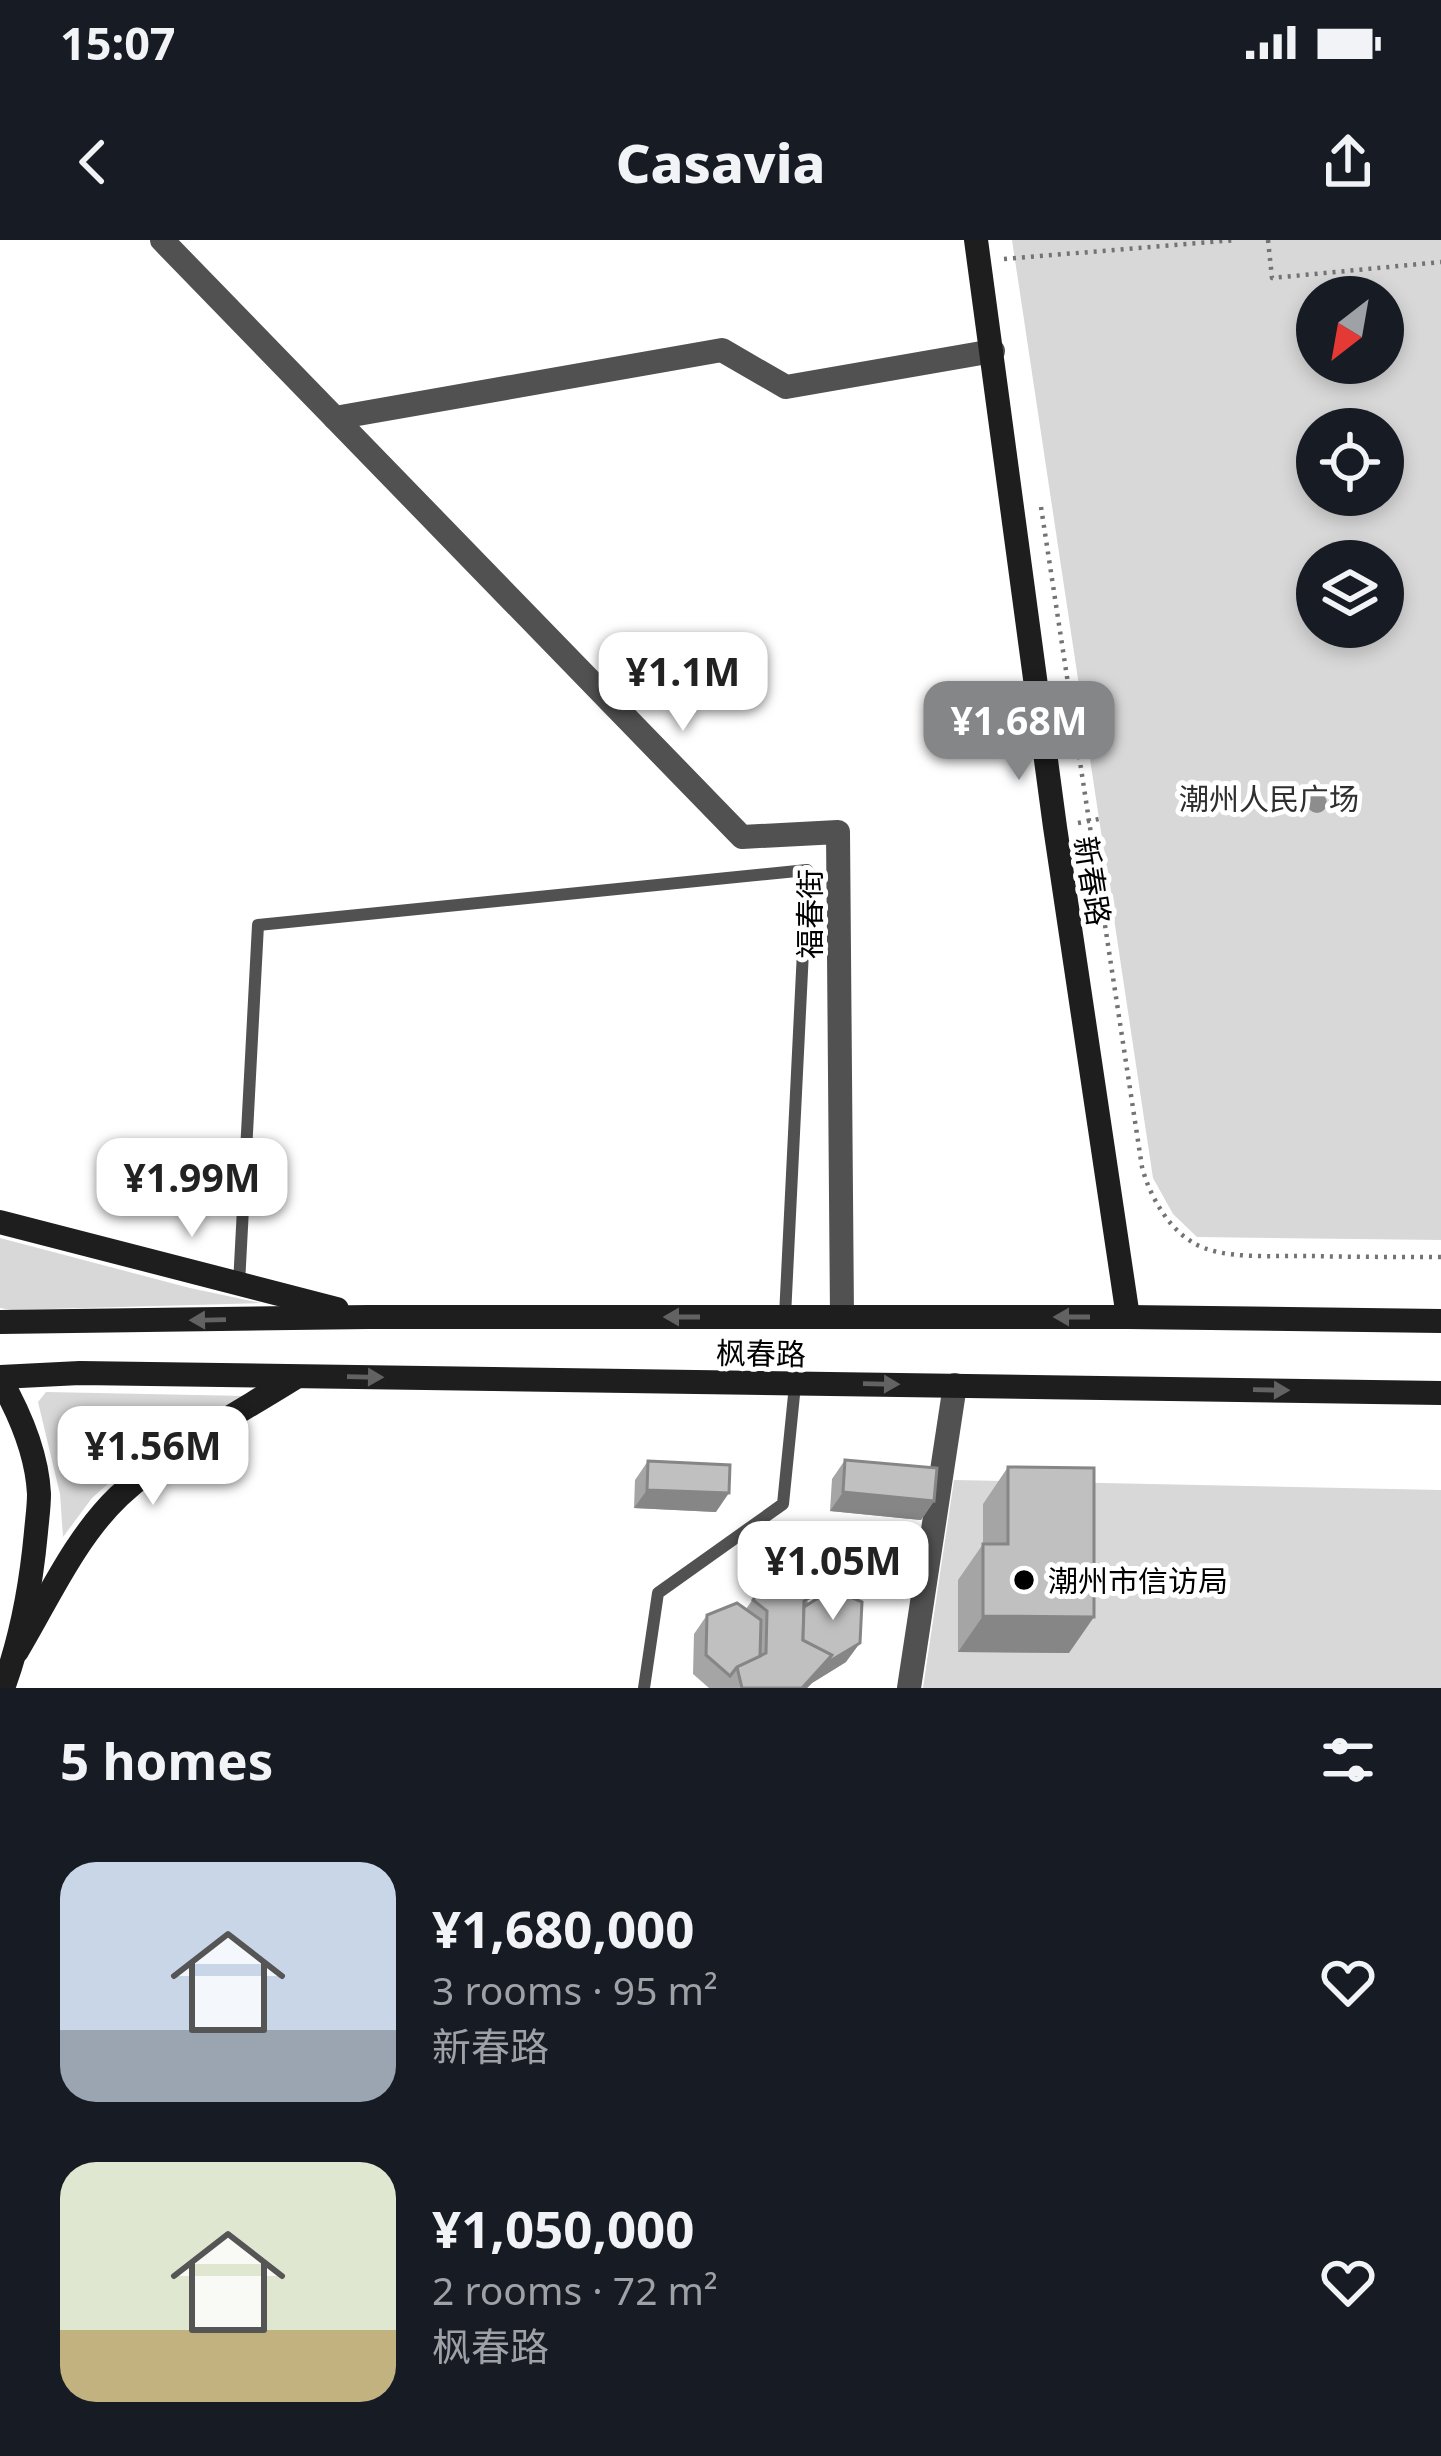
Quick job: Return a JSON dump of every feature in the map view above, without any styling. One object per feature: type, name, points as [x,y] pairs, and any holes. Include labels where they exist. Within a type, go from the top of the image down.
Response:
[{"type":"main road","name":"新春路","points":[[976,240],[1055,827],[1128,1317]]},
{"type":"main road","points":[[0,1222],[368,1317]]},
{"type":"main road","name":"枫春路","points":[[0,1322],[368,1317],[1441,1321]]},
{"type":"main road","name":"枫春路","points":[[0,1378],[80,1373],[1441,1393]]},
{"type":"main road","points":[[17,1651],[82,1540],[118,1497],[161,1463],[298,1376]]},
{"type":"main road","points":[[0,1378],[19,1413],[39,1493],[30,1589],[17,1651],[3,1688]]},
{"type":"street","name":"福春街","points":[[162,240],[742,837],[838,832],[842,1317]]},
{"type":"street","points":[[335,418],[722,350],[786,386],[993,351]]},
{"type":"street","points":[[909,1688],[955,1385]]},
{"type":"lane","points":[[239,1283],[258,925],[807,870],[785,1317]]},
{"type":"lane","points":[[644,1688],[658,1593],[783,1504],[796,1383]]},
{"type":"path","points":[[1004,259],[1237,240]]},
{"type":"path","points":[[1268,240],[1272,278],[1441,262]]},
{"type":"path","points":[[1040,493],[1148,1189],[1191,1242],[1213,1251],[1441,1257]]},
{"type":"green space","name":"潮州人民广场","points":[[1012,240],[1441,240],[1441,1240],[1197,1237],[1173,1214],[1153,1178]]},
{"type":"green space","points":[[0,1238],[190,1288],[261,1303],[0,1308]]},
{"type":"green space","points":[[46,1392],[247,1396],[158,1439],[92,1498],[63,1537],[60,1494],[38,1402]]},
{"type":"green space","points":[[954,1480],[1441,1490],[1441,1688],[923,1688]]},
{"type":"building","points":[[845,1460],[937,1468],[934,1501],[843,1492]]},
{"type":"building","points":[[648,1461],[730,1465],[729,1493],[647,1490]]},
{"type":"building","points":[[1008,1467],[1094,1468],[1094,1617],[983,1616],[983,1544],[1008,1544]]},
{"type":"building","points":[[774,1569],[805,1571],[816,1594],[804,1601],[803,1640],[832,1655],[802,1688],[742,1688],[737,1667],[766,1653],[767,1611],[753,1600]]},
{"type":"building","points":[[832,1589],[862,1602],[860,1643],[825,1664],[832,1655],[803,1640],[804,1607]]},
{"type":"building","points":[[737,1603],[761,1620],[760,1656],[737,1667],[730,1676],[706,1655],[707,1615]]},
{"type":"place","name":"潮州市信访局","points":[[1024,1580]]}]
